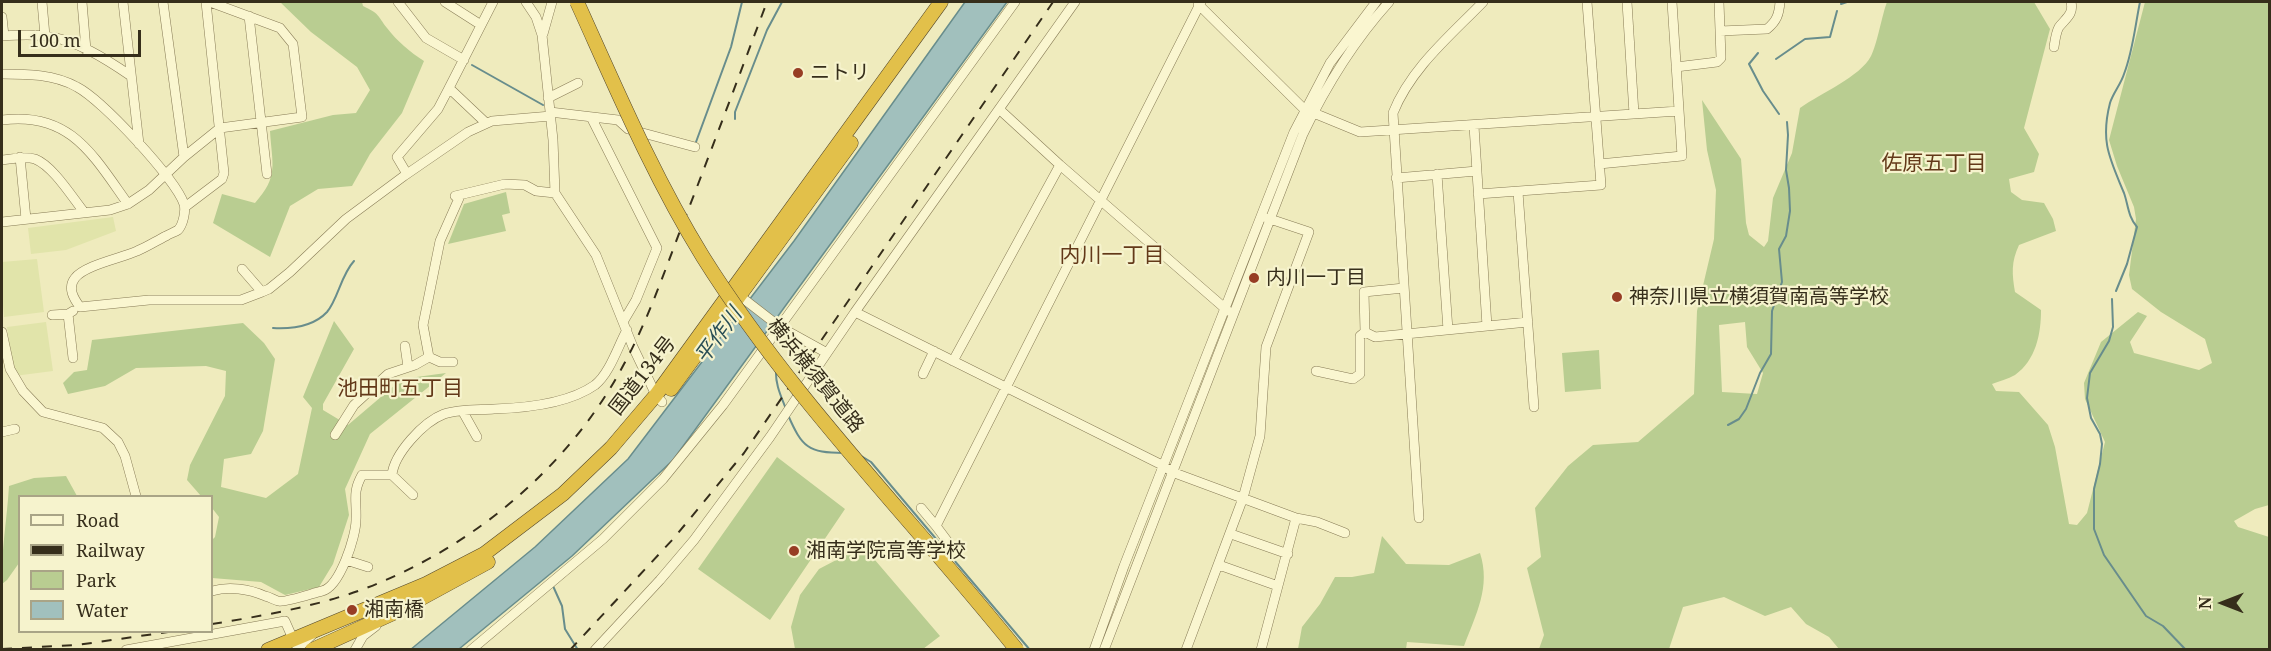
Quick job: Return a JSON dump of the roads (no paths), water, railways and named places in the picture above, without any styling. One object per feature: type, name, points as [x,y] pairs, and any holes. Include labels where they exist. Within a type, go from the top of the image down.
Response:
[{"type":"highway","name":"横浜横須賀道路","points":[[571,2],[658,189],[727,303],[789,387],[1010,650]]},
{"type":"highway","name":"横浜横須賀道路","points":[[577,2],[657,175],[704,258],[735,305],[792,382],[1017,650]]},
{"type":"highway","name":"国道134号","points":[[739,295],[941,2]]},
{"type":"highway","name":"国道134号","points":[[316,648],[398,611],[489,561],[569,501],[618,454],[739,295],[951,2]]},
{"type":"highway","name":"国道134号","points":[[268,650],[294,647],[329,624],[426,584],[484,554],[563,494],[659,398]]},
{"type":"street","points":[[42,2],[45,36]]},
{"type":"street","points":[[82,2],[87,50]]},
{"type":"street","points":[[123,2],[139,144]]},
{"type":"street","points":[[163,2],[184,157]]},
{"type":"street","points":[[2,222],[110,210],[128,204],[149,190],[184,157],[220,128],[302,117],[293,44],[280,28],[208,2],[220,128],[224,173],[222,179],[185,207],[178,230],[138,251],[85,270],[75,279],[72,289],[73,297],[81,307]]},
{"type":"street","points":[[398,2],[426,38],[464,60]]},
{"type":"street","points":[[445,2],[481,25]]},
{"type":"street","points":[[407,174],[397,157],[438,109],[493,2]]},
{"type":"street","points":[[526,2],[536,17],[542,35],[555,193],[596,255],[625,326],[659,398]]},
{"type":"street","points":[[542,35],[552,2]]},
{"type":"street","points":[[471,650],[603,539],[663,479],[723,405],[769,342],[778,325],[1015,2]]},
{"type":"street","points":[[595,650],[683,555],[770,437],[826,353],[1075,2]]},
{"type":"street","points":[[1094,650],[1309,111],[1340,48],[1376,2]]},
{"type":"street","points":[[1309,111],[1344,58],[1389,2]]},
{"type":"street","points":[[1419,518],[1393,113],[1418,68],[1483,2]]},
{"type":"street","points":[[1478,194],[1601,185],[1587,2]]},
{"type":"street","points":[[1627,2],[1634,114]]},
{"type":"street","points":[[1599,164],[1682,156],[1672,2]]},
{"type":"street","points":[[1676,67],[1717,62],[1721,58],[1719,2]]},
{"type":"street","points":[[1720,31],[1767,29],[1775,22],[1779,14],[1780,2]]},
{"type":"street","points":[[2054,46],[2058,29],[2068,19],[2073,9],[2071,2]]},
{"type":"street","points":[[936,526],[1200,3],[1309,111],[1360,132],[1679,111]]},
{"type":"street","points":[[2,16],[3,36],[45,36],[87,50],[130,76]]},
{"type":"street","points":[[249,16],[267,174]]},
{"type":"street","points":[[2,74],[32,74],[77,86],[121,124],[139,144],[177,189],[185,207]]},
{"type":"street","points":[[548,98],[578,83]]},
{"type":"street","points":[[449,88],[486,123]]},
{"type":"street","points":[[999,109],[1060,165],[1229,311]]},
{"type":"street","points":[[52,315],[69,314],[81,307],[149,300],[241,300],[262,292],[283,278],[346,219],[468,132],[492,121],[550,114],[618,120],[628,129],[694,147]]},
{"type":"street","points":[[392,475],[393,468],[404,448],[420,431],[444,414],[556,401],[586,390],[597,383],[604,374],[657,248],[591,117]]},
{"type":"street","points":[[2,120],[46,121],[64,129],[80,142],[103,168],[128,204]]},
{"type":"street","points":[[1474,126],[1487,326]]},
{"type":"street","points":[[20,158],[26,219]]},
{"type":"street","points":[[2,160],[33,159],[45,164],[84,212]]},
{"type":"street","points":[[953,361],[1060,165]]},
{"type":"street","points":[[1396,178],[1477,171]]},
{"type":"street","points":[[1437,174],[1448,330]]},
{"type":"street","points":[[429,357],[423,325],[440,241],[457,196],[506,184],[525,185],[536,191],[555,193]]},
{"type":"street","points":[[1518,192],[1534,407]]},
{"type":"street","points":[[1186,650],[1243,498],[1260,436],[1266,347],[1310,232],[1265,217]]},
{"type":"street","points":[[242,269],[262,292]]},
{"type":"street","points":[[1365,332],[1364,292],[1404,288]]},
{"type":"street","points":[[739,295],[778,325],[826,353]]},
{"type":"street","points":[[855,312],[1168,469],[1296,518],[1317,522],[1345,533]]},
{"type":"street","points":[[69,314],[73,358]]},
{"type":"street","points":[[1365,332],[1375,337],[1528,322]]},
{"type":"street","points":[[2,332],[6,372],[43,412],[103,428],[118,442],[125,456],[136,495]]},
{"type":"street","points":[[1316,371],[1353,379],[1360,374],[1359,336],[1365,332]]},
{"type":"street","points":[[405,346],[408,367]]},
{"type":"street","points":[[923,374],[934,351]]},
{"type":"street","points":[[429,357],[440,362],[453,362]]},
{"type":"street","points":[[335,435],[354,405],[388,374],[415,365],[429,357]]},
{"type":"street","points":[[464,412],[477,438]]},
{"type":"street","points":[[2,432],[15,429]]},
{"type":"street","points":[[1104,650],[1168,469]]},
{"type":"street","points":[[213,591],[241,589],[280,602],[328,590],[346,560],[355,533],[356,486],[362,475],[392,475],[413,495]]},
{"type":"street","points":[[921,508],[948,542]]},
{"type":"street","points":[[1262,650],[1296,518]]},
{"type":"street","points":[[1231,534],[1288,554]]},
{"type":"street","points":[[346,560],[368,567]]},
{"type":"street","points":[[1219,565],[1278,586]]},
{"type":"street","points":[[355,650],[363,636],[398,611]]},
{"type":"street","points":[[126,650],[156,647],[285,621],[294,647]]},
{"type":"water","points":[[965,2],[1007,2],[673,460],[572,556],[459,649],[410,650],[535,547],[628,459],[794,241]]},
{"type":"waterway","points":[[696,142],[731,47],[742,2]]},
{"type":"waterway","points":[[735,119],[735,112],[767,30],[782,2]]},
{"type":"waterway","points":[[1841,4],[1847,2]]},
{"type":"waterway","points":[[2116,291],[2127,264],[2137,227],[2130,215],[2111,160],[2106,129],[2110,103],[2123,78],[2130,56],[2140,2]]},
{"type":"waterway","points":[[1776,59],[1805,39],[1830,37],[1837,11]]},
{"type":"waterway","points":[[1758,53],[1749,64],[1763,91],[1779,114]]},
{"type":"waterway","points":[[472,65],[543,105]]},
{"type":"waterway","points":[[1728,425],[1739,419],[1746,409],[1760,373],[1771,354],[1772,311],[1782,282],[1779,249],[1786,236],[1790,211],[1786,170],[1787,122]]},
{"type":"waterway","points":[[273,328],[302,326],[321,317],[331,307],[354,261]]},
{"type":"waterway","points":[[2112,299],[2113,327],[2109,341],[2090,373],[2087,398],[2091,418],[2100,434],[2102,444],[2094,489],[2094,529],[2104,555],[2146,616],[2163,626],[2186,650]]},
{"type":"waterway","points":[[776,369],[777,385],[786,409]]},
{"type":"waterway","points":[[788,415],[802,441],[808,446],[822,452],[844,453]]},
{"type":"waterway","points":[[858,454],[871,462],[1030,650]]},
{"type":"waterway","points":[[553,586],[562,606],[565,629],[578,650]]},
{"type":"railway","points":[[213,624],[306,606],[361,590],[402,573],[441,552],[478,528],[513,501],[546,470],[601,402],[624,364],[641,329],[767,2]]},
{"type":"railway","points":[[570,650],[674,538],[744,453],[1053,2]]},
{"type":"railway","points":[[2,649],[77,645],[161,633]]},
{"type":"place","name":"ニトリ","points":[[798,73]]},
{"type":"place","name":"内川一丁目","points":[[1254,278]]},
{"type":"place","name":"神奈川県立横須賀南高等学校","points":[[1617,297]]},
{"type":"place","name":"湘南学院高等学校","points":[[794,551]]},
{"type":"place","name":"湘南橋","points":[[352,610]]},
{"type":"district","name":"佐原五丁目","points":[[1934,164]]},
{"type":"district","name":"内川一丁目","points":[[1112,256]]},
{"type":"district","name":"池田町五丁目","points":[[400,389]]},
{"type":"water label","name":"平作川","points":[[719,336]]}]
